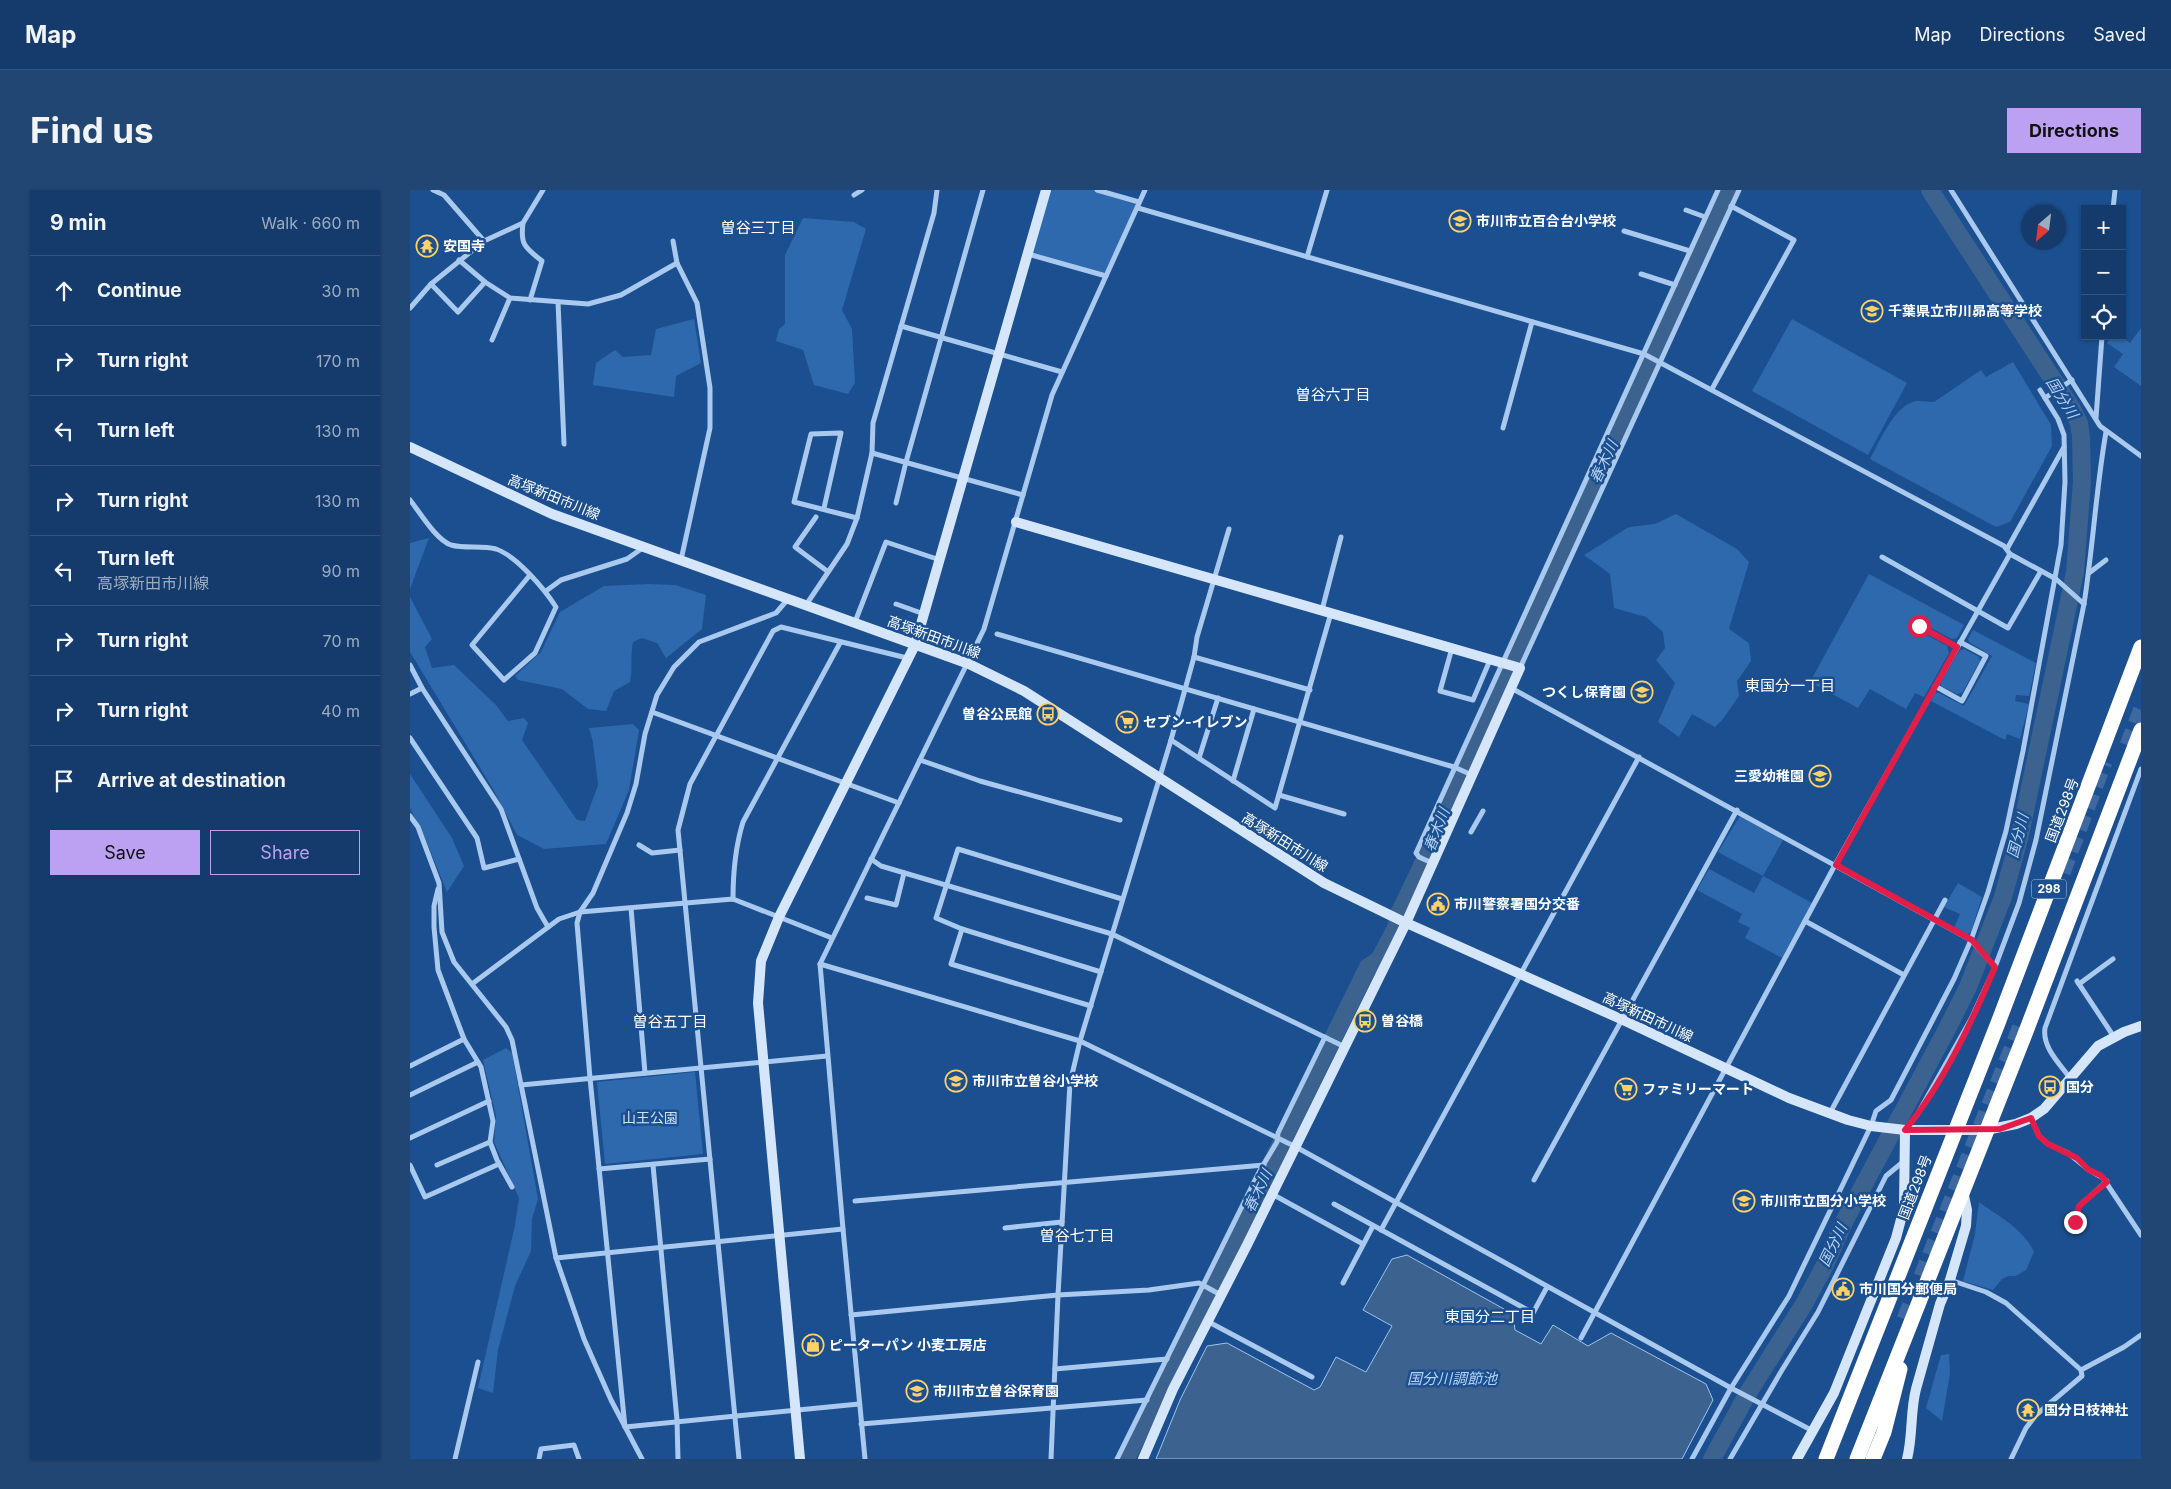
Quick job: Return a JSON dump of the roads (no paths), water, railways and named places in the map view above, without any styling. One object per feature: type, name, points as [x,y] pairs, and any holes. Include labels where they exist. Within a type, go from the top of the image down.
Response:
[{"type":"highway","name":"国道298号","points":[[1826,1459],[1998,1023],[2141,647]]},
{"type":"highway","name":"298","points":[[1857,1459],[2141,730]]},
{"type":"highway","points":[[1873,1459],[1891,1406],[1911,1319]]},
{"type":"street","points":[[530,300],[542,261],[525,247],[521,238],[523,223],[543,190]]},
{"type":"street","points":[[854,194],[862,190]]},
{"type":"street","points":[[806,605],[827,571],[847,544],[858,518],[872,453],[873,423],[934,213],[937,190]]},
{"type":"street","points":[[896,504],[906,462],[983,190]]},
{"type":"street","points":[[800,1459],[763,1062],[758,986],[761,961],[765,947],[779,917],[915,645],[1046,190]]},
{"type":"street","points":[[1096,190],[1104,191],[1138,205],[1307,257],[1643,354],[1658,360],[2009,552],[2058,581],[2082,602]]},
{"type":"street","points":[[866,1459],[859,1404],[820,964],[984,629],[1052,394],[1145,190]]},
{"type":"street","points":[[1307,257],[1327,190]]},
{"type":"street","points":[[1142,1459],[1207,1321],[1218,1293],[1272,1194],[1292,1145],[1400,920],[1430,863],[1511,688],[1510,665],[1643,354],[1718,190]]},
{"type":"street","points":[[1430,863],[1419,857],[1416,853],[1456,768],[1510,665],[1739,190]]},
{"type":"street","points":[[1951,190],[2096,419],[2106,432],[2141,456]]},
{"type":"street","points":[[2113,205],[2115,190]]},
{"type":"street","points":[[435,191],[444,195],[484,241]]},
{"type":"street","points":[[1712,389],[1794,240],[1731,206]]},
{"type":"street","points":[[1686,210],[1705,216]]},
{"type":"street","points":[[410,308],[431,284],[484,241],[523,223]]},
{"type":"street","points":[[1624,231],[1690,251]]},
{"type":"street","points":[[673,241],[677,263],[697,303],[710,388],[710,428],[681,560]]},
{"type":"street","points":[[1028,254],[1106,276]]},
{"type":"street","points":[[459,260],[485,282],[510,298],[588,304],[621,295],[677,263]]},
{"type":"street","points":[[1641,274],[1674,285]]},
{"type":"street","points":[[431,284],[458,312],[485,282]]},
{"type":"street","points":[[492,340],[510,298]]},
{"type":"street","points":[[558,302],[564,444]]},
{"type":"street","points":[[1503,428],[1532,322]]},
{"type":"street","points":[[901,326],[1062,372]]},
{"type":"street","points":[[2096,419],[2102,340]]},
{"type":"street","points":[[2047,397],[2071,381]]},
{"type":"street","points":[[1692,1459],[1789,1296],[1874,1114],[1891,1100],[1973,942],[2006,831],[2058,581],[2064,511],[2064,435],[2047,397],[2040,390]]},
{"type":"street","points":[[1797,1459],[1834,1393],[1896,1238],[1904,1208],[1905,1130],[1917,1115],[1950,1060],[1983,994],[2019,903],[2036,840],[2089,573],[2098,478],[2106,432]]},
{"type":"street","points":[[824,508],[841,433],[811,434],[794,502],[858,518]]},
{"type":"street","points":[[1581,1338],[1805,921],[1978,611],[2065,446]]},
{"type":"street","name":"高塚新田市川線","points":[[411,450],[552,514],[968,664],[1024,691],[1324,883],[1400,920],[1623,1020],[1789,1098],[1830,1113],[1881,1128],[1954,1131],[2000,1129],[2031,1118],[2050,1103],[2094,1050],[2114,1037],[2141,1026]]},
{"type":"street","points":[[872,453],[1023,495]]},
{"type":"street","points":[[410,500],[440,538],[450,545],[497,550],[530,575],[546,591],[556,608],[535,653],[504,680],[472,645],[530,575]]},
{"type":"street","points":[[816,518],[795,547],[827,571]]},
{"type":"street","points":[[1016,522],[1510,665]]},
{"type":"street","points":[[1051,1459],[1070,1083],[1080,1041],[1171,740],[1194,657],[1197,638],[1229,529]]},
{"type":"street","points":[[1171,740],[1275,808],[1310,690],[1341,537]]},
{"type":"street","points":[[855,622],[886,542],[940,560]]},
{"type":"street","points":[[546,591],[561,580],[626,559],[644,547]]},
{"type":"street","points":[[1882,557],[2008,628],[2042,571]]},
{"type":"street","points":[[2089,573],[2106,560]]},
{"type":"street","points":[[625,1427],[590,1078],[577,923],[580,912],[593,894],[627,813],[636,784],[645,734],[657,695],[674,667],[699,642],[776,613],[788,599]]},
{"type":"street","points":[[896,604],[924,614]]},
{"type":"street","points":[[1919,626],[1957,647]]},
{"type":"street","points":[[739,1459],[678,830],[690,784],[773,631],[780,627],[908,658]]},
{"type":"street","points":[[997,634],[1301,722],[1456,768],[1470,774]]},
{"type":"street","points":[[1935,686],[1962,701],[1986,656],[1960,642]]},
{"type":"street","points":[[733,898],[733,865],[736,844],[743,822],[840,643]]},
{"type":"street","points":[[1452,648],[1440,691],[1473,700],[1491,659]]},
{"type":"street","points":[[1194,657],[1310,690]]},
{"type":"street","points":[[410,665],[422,688],[501,809],[536,908],[548,927]]},
{"type":"street","points":[[410,694],[422,688]]},
{"type":"street","points":[[1511,688],[1737,810],[1973,942],[1993,965]]},
{"type":"street","points":[[1199,758],[1218,698]]},
{"type":"street","points":[[1233,781],[1254,709]]},
{"type":"street","points":[[652,712],[899,803]]},
{"type":"street","points":[[410,738],[477,838],[484,868],[519,859]]},
{"type":"street","points":[[1381,1230],[1639,757]]},
{"type":"street","points":[[920,760],[980,781],[1120,820]]},
{"type":"street","points":[[2071,1078],[2049,1050],[2044,1036],[2045,1028],[2141,769]]},
{"type":"street","points":[[1279,795],[1344,814]]},
{"type":"street","points":[[1534,1180],[1737,810]]},
{"type":"street","points":[[1471,832],[1483,811]]},
{"type":"street","points":[[410,816],[418,827],[439,884],[442,932],[454,962],[506,1027],[512,1040],[556,1258],[584,1340],[642,1459]]},
{"type":"street","points":[[639,845],[652,853],[680,850]]},
{"type":"street","points":[[1101,972],[962,929],[936,918],[958,849],[1122,899]]},
{"type":"street","points":[[871,859],[881,866],[1112,934],[1341,1044]]},
{"type":"street","points":[[867,898],[896,905],[904,873]]},
{"type":"street","points":[[439,884],[434,906],[435,953],[438,970],[464,1039],[481,1067],[493,1121],[490,1142],[499,1164],[512,1187]]},
{"type":"street","points":[[472,984],[559,919],[580,912],[733,898],[832,938]]},
{"type":"street","points":[[1830,1113],[1945,900]]},
{"type":"street","points":[[631,908],[645,1073]]},
{"type":"street","points":[[1805,921],[1904,975]]},
{"type":"street","points":[[962,929],[951,964],[1091,1006]]},
{"type":"street","points":[[2113,959],[2078,982],[2114,1037]]},
{"type":"street","points":[[820,964],[1080,1041],[1278,1137],[1760,1404],[1813,1431]]},
{"type":"street","points":[[1118,1459],[1277,1142],[1326,1037]]},
{"type":"street","points":[[410,1066],[464,1039]]},
{"type":"street","points":[[521,1085],[827,1056]]},
{"type":"street","points":[[410,1095],[478,1062]]},
{"type":"street","points":[[410,1138],[488,1101]]},
{"type":"street","points":[[2031,1118],[2039,1136],[2048,1144],[2077,1158],[2089,1170],[2100,1175],[2107,1182],[2141,1235]]},
{"type":"street","points":[[437,1165],[490,1142]]},
{"type":"street","points":[[599,1169],[710,1159]]},
{"type":"street","points":[[1730,1459],[1760,1404],[1818,1312],[1886,1176],[1905,1160]]},
{"type":"street","points":[[410,1165],[425,1197],[499,1164]]},
{"type":"street","points":[[653,1164],[677,1420],[678,1459]]},
{"type":"street","points":[[855,1201],[1264,1165]]},
{"type":"street","points":[[2075,1222],[2079,1206],[2107,1182]]},
{"type":"street","points":[[1906,1459],[1910,1444],[1912,1402],[1940,1304],[1950,1280],[1966,1226],[1967,1210],[1963,1190]]},
{"type":"street","points":[[1272,1194],[1363,1244]]},
{"type":"street","points":[[910,1196],[910,1204]]},
{"type":"street","points":[[1334,1204],[1533,1313],[1548,1287]]},
{"type":"street","points":[[1004,1228],[1062,1222]]},
{"type":"street","points":[[1343,1283],[1373,1226]]},
{"type":"street","points":[[556,1258],[843,1229]]},
{"type":"street","points":[[1950,1280],[1986,1292],[2006,1303],[2081,1370],[2082,1376],[2036,1415],[2026,1428],[2011,1459]]},
{"type":"street","points":[[851,1315],[1058,1295],[1149,1290],[1200,1283],[1218,1293]]},
{"type":"street","points":[[1207,1321],[1312,1377]]},
{"type":"street","points":[[2081,1370],[2124,1347],[2141,1334]]},
{"type":"street","points":[[1055,1369],[1167,1359]]},
{"type":"street","points":[[455,1459],[478,1362]]},
{"type":"street","points":[[861,1424],[1147,1400]]},
{"type":"street","points":[[625,1427],[677,1420],[859,1404]]},
{"type":"street","points":[[538,1459],[541,1449],[574,1445],[579,1459]]},
{"type":"water","name":"国分川調節池","points":[[1407,1255],[1513,1314],[1515,1330],[1541,1344],[1553,1325],[1588,1346],[1611,1333],[1706,1384],[1713,1400],[1682,1459],[1156,1459],[1180,1400],[1207,1346],[1227,1343],[1314,1390],[1320,1387],[1336,1357],[1366,1372],[1392,1326],[1363,1310],[1392,1259]]},
{"type":"waterway","name":"春木川","points":[[1126,1459],[1368,967],[1379,960],[1396,928],[1399,914],[1431,847],[1431,840],[1578,515],[1729,190]]},
{"type":"waterway","name":"国分川","points":[[1712,1459],[1748,1393],[1804,1304],[1824,1267],[1845,1220],[1968,987],[2003,897],[2020,835],[2075,572],[2082,481],[2079,423],[2072,409],[1930,190]]},
{"type":"tunnel","points":[[2127,745],[2141,709]]},
{"type":"tunnel","points":[[2055,894],[2105,762]]},
{"type":"tunnel","points":[[1904,1319],[2020,1026]]},
{"type":"place","name":"市川市立百合台小学校","points":[[1460,221]]},
{"type":"place","name":"安国寺","points":[[427,246]]},
{"type":"place","name":"千葉県立市川昴高等学校","points":[[1872,311]]},
{"type":"place","name":"つくし保育園","points":[[1642,692]]},
{"type":"place","name":"曽谷公民館","points":[[1048,714]]},
{"type":"place","name":"セブン-イレブン","points":[[1127,722]]},
{"type":"place","name":"三愛幼稚園","points":[[1820,776]]},
{"type":"place","name":"市川警察署国分交番","points":[[1438,904]]},
{"type":"place","name":"曽谷橋","points":[[1365,1021]]},
{"type":"place","name":"市川市立曽谷小学校","points":[[956,1081]]},
{"type":"place","name":"国分","points":[[2050,1087]]},
{"type":"place","name":"ファミリーマート","points":[[1626,1089]]},
{"type":"place","name":"市川市立国分小学校","points":[[1744,1201]]},
{"type":"place","name":"市川国分郵便局","points":[[1843,1289]]},
{"type":"place","name":"ピーターパン 小麦工房店","points":[[813,1345]]},
{"type":"place","name":"市川市立曽谷保育園","points":[[917,1391]]},
{"type":"place","name":"国分日枝神社","points":[[2028,1410]]},
{"type":"district","name":"曽谷三丁目","points":[[758,228]]},
{"type":"district","name":"曽谷六丁目","points":[[1333,395]]},
{"type":"district","name":"東国分一丁目","points":[[1790,686]]},
{"type":"district","name":"曽谷五丁目","points":[[670,1022]]},
{"type":"district","name":"曽谷七丁目","points":[[1077,1236]]},
{"type":"district","name":"東国分二丁目","points":[[1490,1317]]},
{"type":"park label","name":"山王公園","points":[[650,1118]]}]
